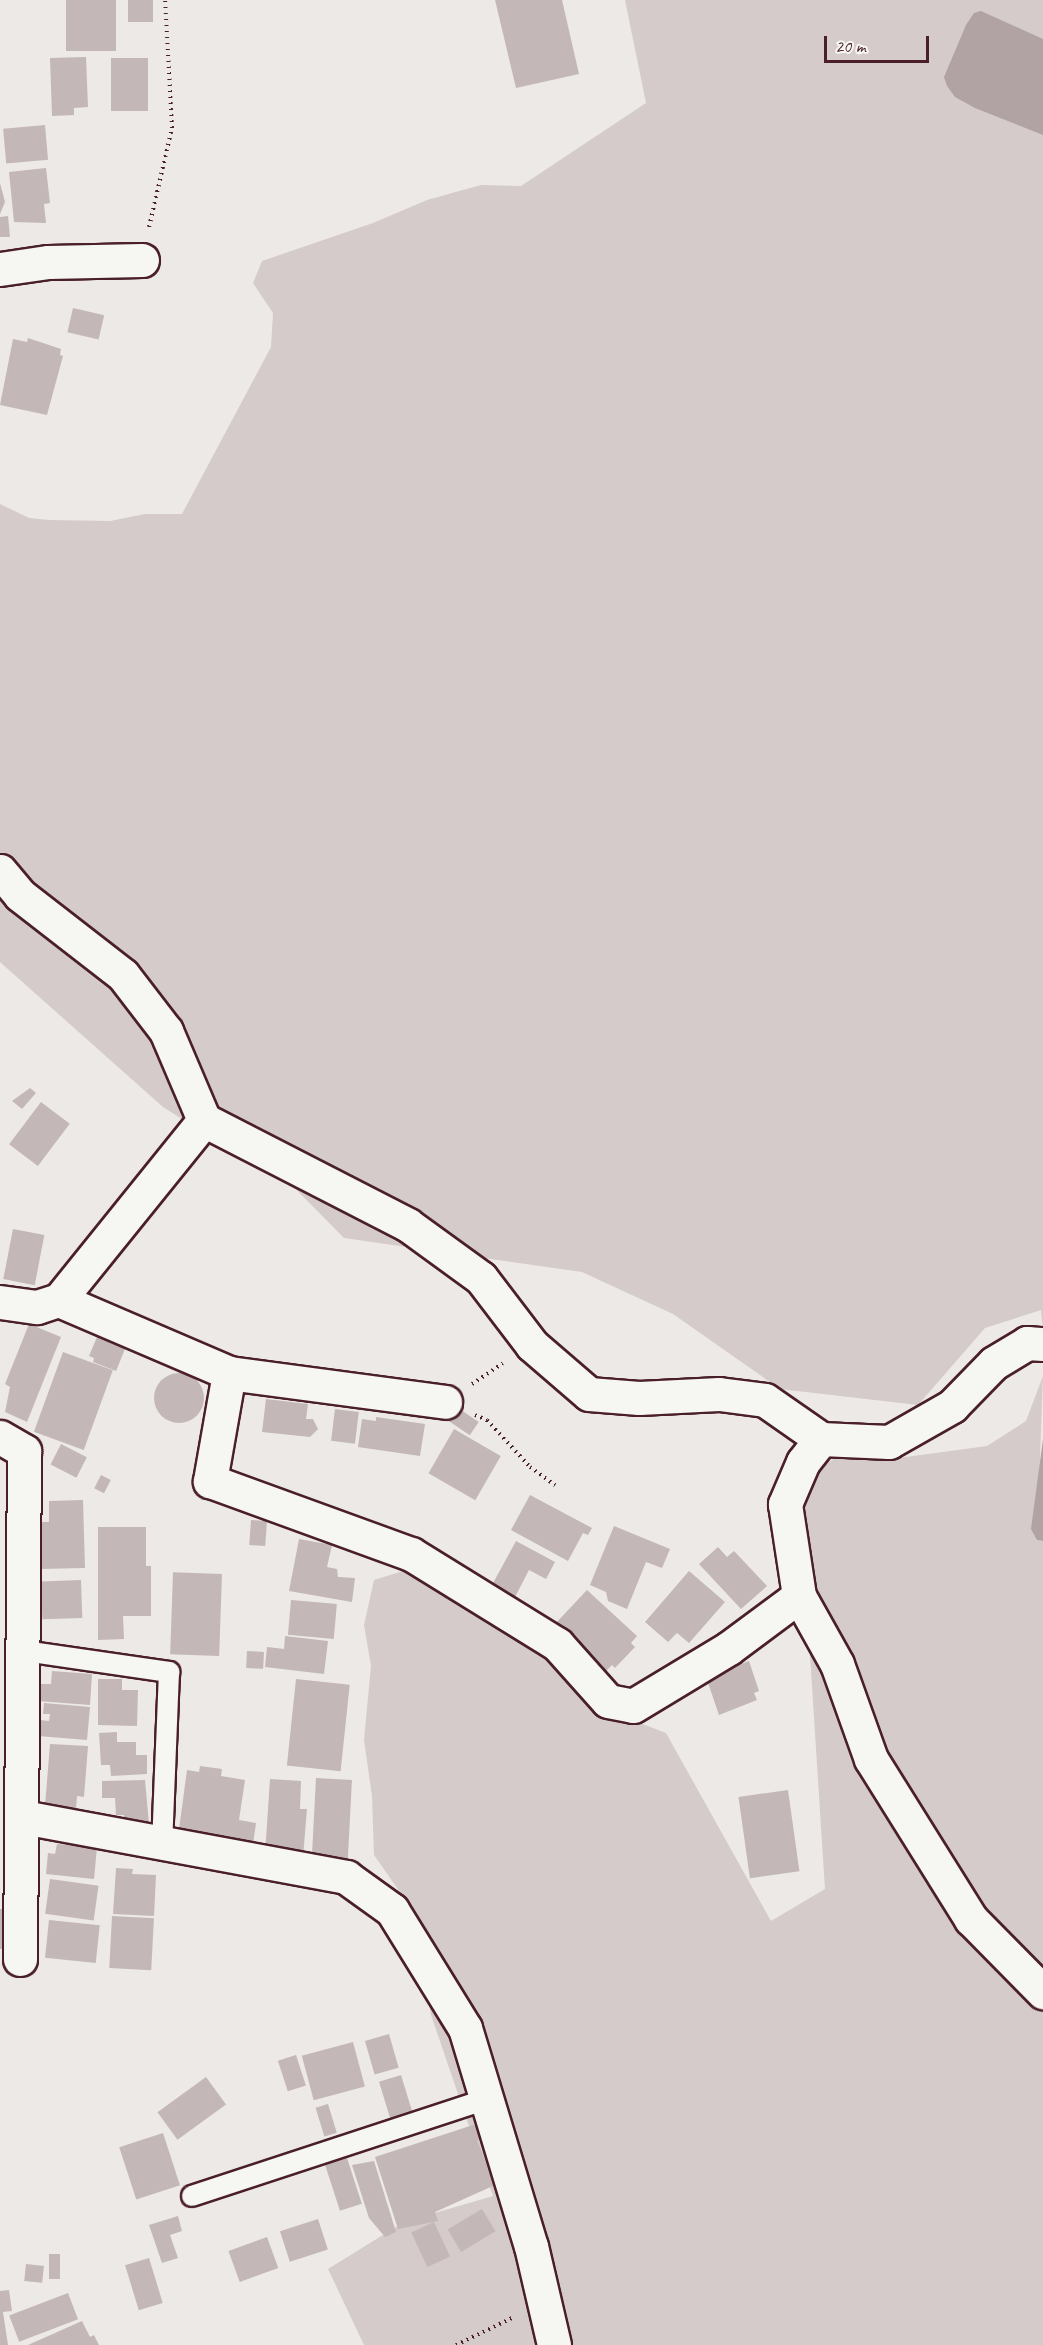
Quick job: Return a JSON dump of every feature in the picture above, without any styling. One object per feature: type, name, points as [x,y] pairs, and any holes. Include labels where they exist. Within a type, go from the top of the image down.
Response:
[{"type":"street","points":[[0,269],[48,262],[142,260]]},
{"type":"street","points":[[0,871],[20,895],[123,975],[166,1031],[204,1120],[408,1225],[481,1278],[532,1346],[589,1394],[639,1398],[718,1394],[765,1400],[821,1439],[889,1443],[952,1406],[994,1364],[1010,1353],[1027,1343],[1043,1344]]},
{"type":"street","points":[[0,1303],[37,1307],[59,1300],[204,1120]]},
{"type":"street","points":[[59,1300],[229,1373],[446,1402]]},
{"type":"street","points":[[229,1373],[210,1481],[411,1554],[557,1644],[608,1701],[633,1706],[729,1647],[799,1596]]},
{"type":"street","points":[[0,1437],[24,1451],[25,1651],[20,1959]]},
{"type":"street","points":[[821,1439],[803,1462],[785,1504],[799,1596],[837,1664],[871,1759],[971,1919],[1043,1992]]},
{"type":"street","points":[[23,1817],[162,1846],[346,1877],[393,1910],[465,2028],[554,2345]]},
{"type":"lane","points":[[25,1651],[170,1672],[162,1846]]},
{"type":"lane","points":[[192,2196],[486,2099]]},
{"type":"path","points":[[142,260],[172,128],[165,0]]},
{"type":"path","points":[[446,1402],[532,1346]]},
{"type":"path","points":[[446,1402],[487,1420],[530,1467],[555,1485]]},
{"type":"path","points":[[456,2345],[544,2303]]},
{"type":"shaded area","points":[[625,0],[1043,0],[1043,1331],[1041,1310],[985,1328],[918,1405],[780,1389],[673,1314],[582,1272],[344,1238],[275,1168],[209,1136],[163,1107],[0,962],[0,504],[29,518],[49,520],[110,521],[145,514],[182,514],[271,347],[273,313],[253,283],[262,261],[373,223],[427,200],[481,185],[521,186],[646,103]]},
{"type":"shaded area","points":[[981,11],[1043,39],[1043,135],[975,108],[955,97],[947,86],[944,77],[966,25],[974,13]]},
{"type":"shaded area","points":[[1043,1376],[1037,1540],[1043,1541],[1043,2345],[364,2345],[328,2269],[404,2222],[493,2196],[431,2015],[416,1915],[374,1855],[372,1796],[364,1740],[371,1666],[364,1625],[374,1580],[403,1571],[453,1589],[539,1644],[601,1708],[666,1733],[771,1921],[825,1889],[808,1624],[790,1518],[816,1469],[850,1450],[891,1459],[987,1446],[1026,1421]]},
{"type":"shaded area","points":[[1043,1439],[1043,1541],[1037,1540],[1031,1529]]},
{"type":"building","points":[[66,0],[116,0],[116,51],[66,51]]},
{"type":"building","points":[[128,0],[153,0],[153,22],[128,22]]},
{"type":"building","points":[[495,0],[562,0],[579,74],[516,88]]},
{"type":"building","points":[[86,57],[88,107],[74,108],[74,115],[52,116],[50,58]]},
{"type":"building","points":[[111,58],[148,58],[148,111],[111,111]]},
{"type":"building","points":[[45,125],[48,160],[6,164],[3,129]]},
{"type":"building","points":[[46,168],[50,203],[44,204],[46,223],[14,222],[9,172]]},
{"type":"building","points":[[0,183],[5,202],[0,214]]},
{"type":"building","points":[[8,216],[10,237],[0,237],[0,217]]},
{"type":"building","points":[[73,308],[104,315],[99,340],[67,332]]},
{"type":"building","points":[[28,338],[61,349],[60,355],[63,356],[47,415],[0,405],[13,339],[27,342]]},
{"type":"building","points":[[30,1088],[36,1093],[22,1109],[12,1101]]},
{"type":"building","points":[[41,1102],[70,1124],[38,1166],[9,1144]]},
{"type":"building","points":[[13,1229],[44,1235],[35,1285],[3,1279]]},
{"type":"building","points":[[29,1324],[61,1337],[27,1422],[5,1412],[10,1387],[5,1384]]},
{"type":"building","points":[[97,1337],[125,1349],[116,1371],[93,1362],[94,1358],[89,1356]]},
{"type":"building","points":[[63,1352],[113,1370],[84,1450],[34,1432]]},
{"type":"building","points":[[174,1373],[184,1373],[197,1380],[204,1393],[204,1403],[197,1416],[184,1423],[174,1423],[165,1419],[158,1412],[154,1403],[154,1393],[158,1384],[165,1377]]},
{"type":"building","points":[[266,1399],[308,1404],[306,1419],[313,1419],[318,1429],[310,1437],[262,1432]]},
{"type":"building","points":[[458,1408],[479,1422],[470,1435],[449,1421]]},
{"type":"building","points":[[335,1409],[359,1412],[355,1444],[331,1441]]},
{"type":"building","points":[[376,1417],[425,1424],[420,1456],[358,1447],[362,1419],[376,1421]]},
{"type":"building","points":[[454,1429],[501,1456],[475,1500],[428,1473]]},
{"type":"building","points":[[61,1444],[87,1457],[76,1478],[51,1464]]},
{"type":"building","points":[[101,1475],[111,1480],[104,1493],[94,1488]]},
{"type":"building","points":[[530,1495],[592,1528],[588,1535],[583,1533],[568,1561],[511,1530]]},
{"type":"building","points":[[83,1500],[85,1568],[40,1569],[39,1522],[49,1522],[49,1501]]},
{"type":"building","points":[[251,1520],[267,1521],[265,1546],[249,1545]]},
{"type":"building","points":[[614,1526],[670,1549],[662,1568],[646,1562],[627,1609],[608,1601],[606,1592],[590,1585]]},
{"type":"building","points":[[98,1527],[146,1527],[146,1566],[151,1566],[151,1616],[123,1616],[124,1639],[98,1640]]},
{"type":"building","points":[[299,1539],[332,1545],[327,1567],[337,1569],[338,1577],[355,1578],[352,1602],[289,1591]]},
{"type":"building","points":[[516,1541],[555,1562],[546,1579],[529,1570],[515,1597],[492,1585]]},
{"type":"building","points":[[718,1547],[727,1557],[734,1551],[767,1586],[741,1609],[699,1564]]},
{"type":"building","points":[[689,1571],[725,1602],[689,1643],[677,1633],[668,1642],[645,1622]]},
{"type":"building","points":[[173,1572],[222,1574],[219,1656],[170,1654]]},
{"type":"building","points":[[81,1580],[82,1618],[42,1619],[41,1581]]},
{"type":"building","points":[[587,1590],[637,1636],[631,1643],[635,1647],[615,1668],[612,1665],[606,1671],[555,1624]]},
{"type":"building","points":[[291,1600],[337,1604],[334,1639],[288,1635]]},
{"type":"building","points":[[285,1636],[328,1641],[324,1674],[265,1667],[267,1647],[284,1649]]},
{"type":"building","points":[[247,1651],[264,1652],[263,1669],[246,1668]]},
{"type":"building","points":[[749,1661],[759,1691],[754,1693],[757,1700],[719,1715],[706,1677]]},
{"type":"building","points":[[52,1671],[92,1674],[90,1705],[38,1701],[39,1684],[51,1684]]},
{"type":"building","points":[[98,1679],[122,1679],[122,1690],[138,1690],[137,1726],[98,1725]]},
{"type":"building","points":[[296,1679],[350,1685],[341,1771],[287,1766]]},
{"type":"building","points":[[44,1703],[90,1707],[87,1740],[38,1736],[40,1720],[49,1721],[50,1714],[43,1714]]},
{"type":"building","points":[[117,1732],[117,1742],[136,1742],[136,1755],[147,1755],[147,1774],[111,1776],[110,1765],[101,1765],[99,1733]]},
{"type":"building","points":[[50,1744],[88,1746],[84,1797],[77,1796],[76,1809],[45,1806]]},
{"type":"building","points":[[200,1766],[222,1769],[221,1776],[245,1780],[239,1820],[256,1823],[253,1844],[178,1837],[187,1770],[199,1772]]},
{"type":"building","points":[[316,1778],[352,1780],[348,1865],[312,1863]]},
{"type":"building","points":[[270,1779],[301,1781],[300,1809],[307,1809],[303,1857],[265,1854]]},
{"type":"building","points":[[145,1780],[149,1824],[124,1824],[124,1815],[116,1815],[115,1798],[102,1798],[102,1781]]},
{"type":"building","points":[[788,1790],[799,1871],[750,1878],[738,1797]]},
{"type":"building","points":[[57,1844],[97,1847],[94,1879],[46,1874],[48,1853],[55,1854]]},
{"type":"building","points":[[116,1868],[133,1869],[132,1874],[156,1875],[154,1916],[113,1914]]},
{"type":"building","points":[[50,1879],[99,1886],[94,1920],[45,1914]]},
{"type":"building","points":[[0,1909],[7,1909],[7,1949],[0,1949]]},
{"type":"building","points":[[112,1916],[154,1918],[151,1970],[109,1968]]},
{"type":"building","points":[[49,1920],[100,1925],[96,1963],[45,1958]]},
{"type":"building","points":[[389,2034],[399,2068],[375,2075],[365,2041]]},
{"type":"building","points":[[353,2042],[365,2086],[314,2100],[302,2056]]},
{"type":"building","points":[[296,2055],[306,2085],[288,2091],[278,2061]]},
{"type":"building","points":[[401,2075],[412,2111],[390,2118],[379,2082]]},
{"type":"building","points":[[206,2077],[226,2105],[177,2140],[157,2112]]},
{"type":"building","points":[[328,2104],[337,2133],[324,2136],[316,2108]]},
{"type":"building","points":[[473,2125],[484,2128],[489,2135],[477,2140],[495,2185],[435,2212],[438,2221],[398,2229],[375,2157]]},
{"type":"building","points":[[163,2133],[180,2185],[136,2200],[119,2147]]},
{"type":"building","points":[[347,2158],[362,2204],[340,2211],[325,2165]]},
{"type":"building","points":[[374,2161],[396,2232],[385,2237],[369,2218],[352,2165]]},
{"type":"building","points":[[482,2209],[495,2231],[461,2252],[448,2230]]},
{"type":"building","points":[[178,2216],[182,2231],[170,2235],[178,2258],[162,2263],[149,2225]]},
{"type":"building","points":[[318,2219],[328,2249],[290,2262],[280,2231]]},
{"type":"building","points":[[434,2222],[450,2256],[427,2267],[411,2233]]},
{"type":"building","points":[[267,2237],[278,2268],[240,2282],[228,2251]]},
{"type":"building","points":[[49,2254],[60,2254],[60,2279],[49,2279]]},
{"type":"building","points":[[149,2258],[163,2303],[139,2310],[125,2265]]},
{"type":"building","points":[[26,2264],[44,2266],[42,2283],[24,2281]]},
{"type":"building","points":[[9,2290],[12,2311],[3,2312],[8,2345],[0,2345],[0,2291]]},
{"type":"building","points":[[68,2293],[78,2319],[19,2342],[9,2316]]},
{"type":"building","points":[[82,2321],[90,2337],[94,2335],[99,2345],[28,2345]]}]
